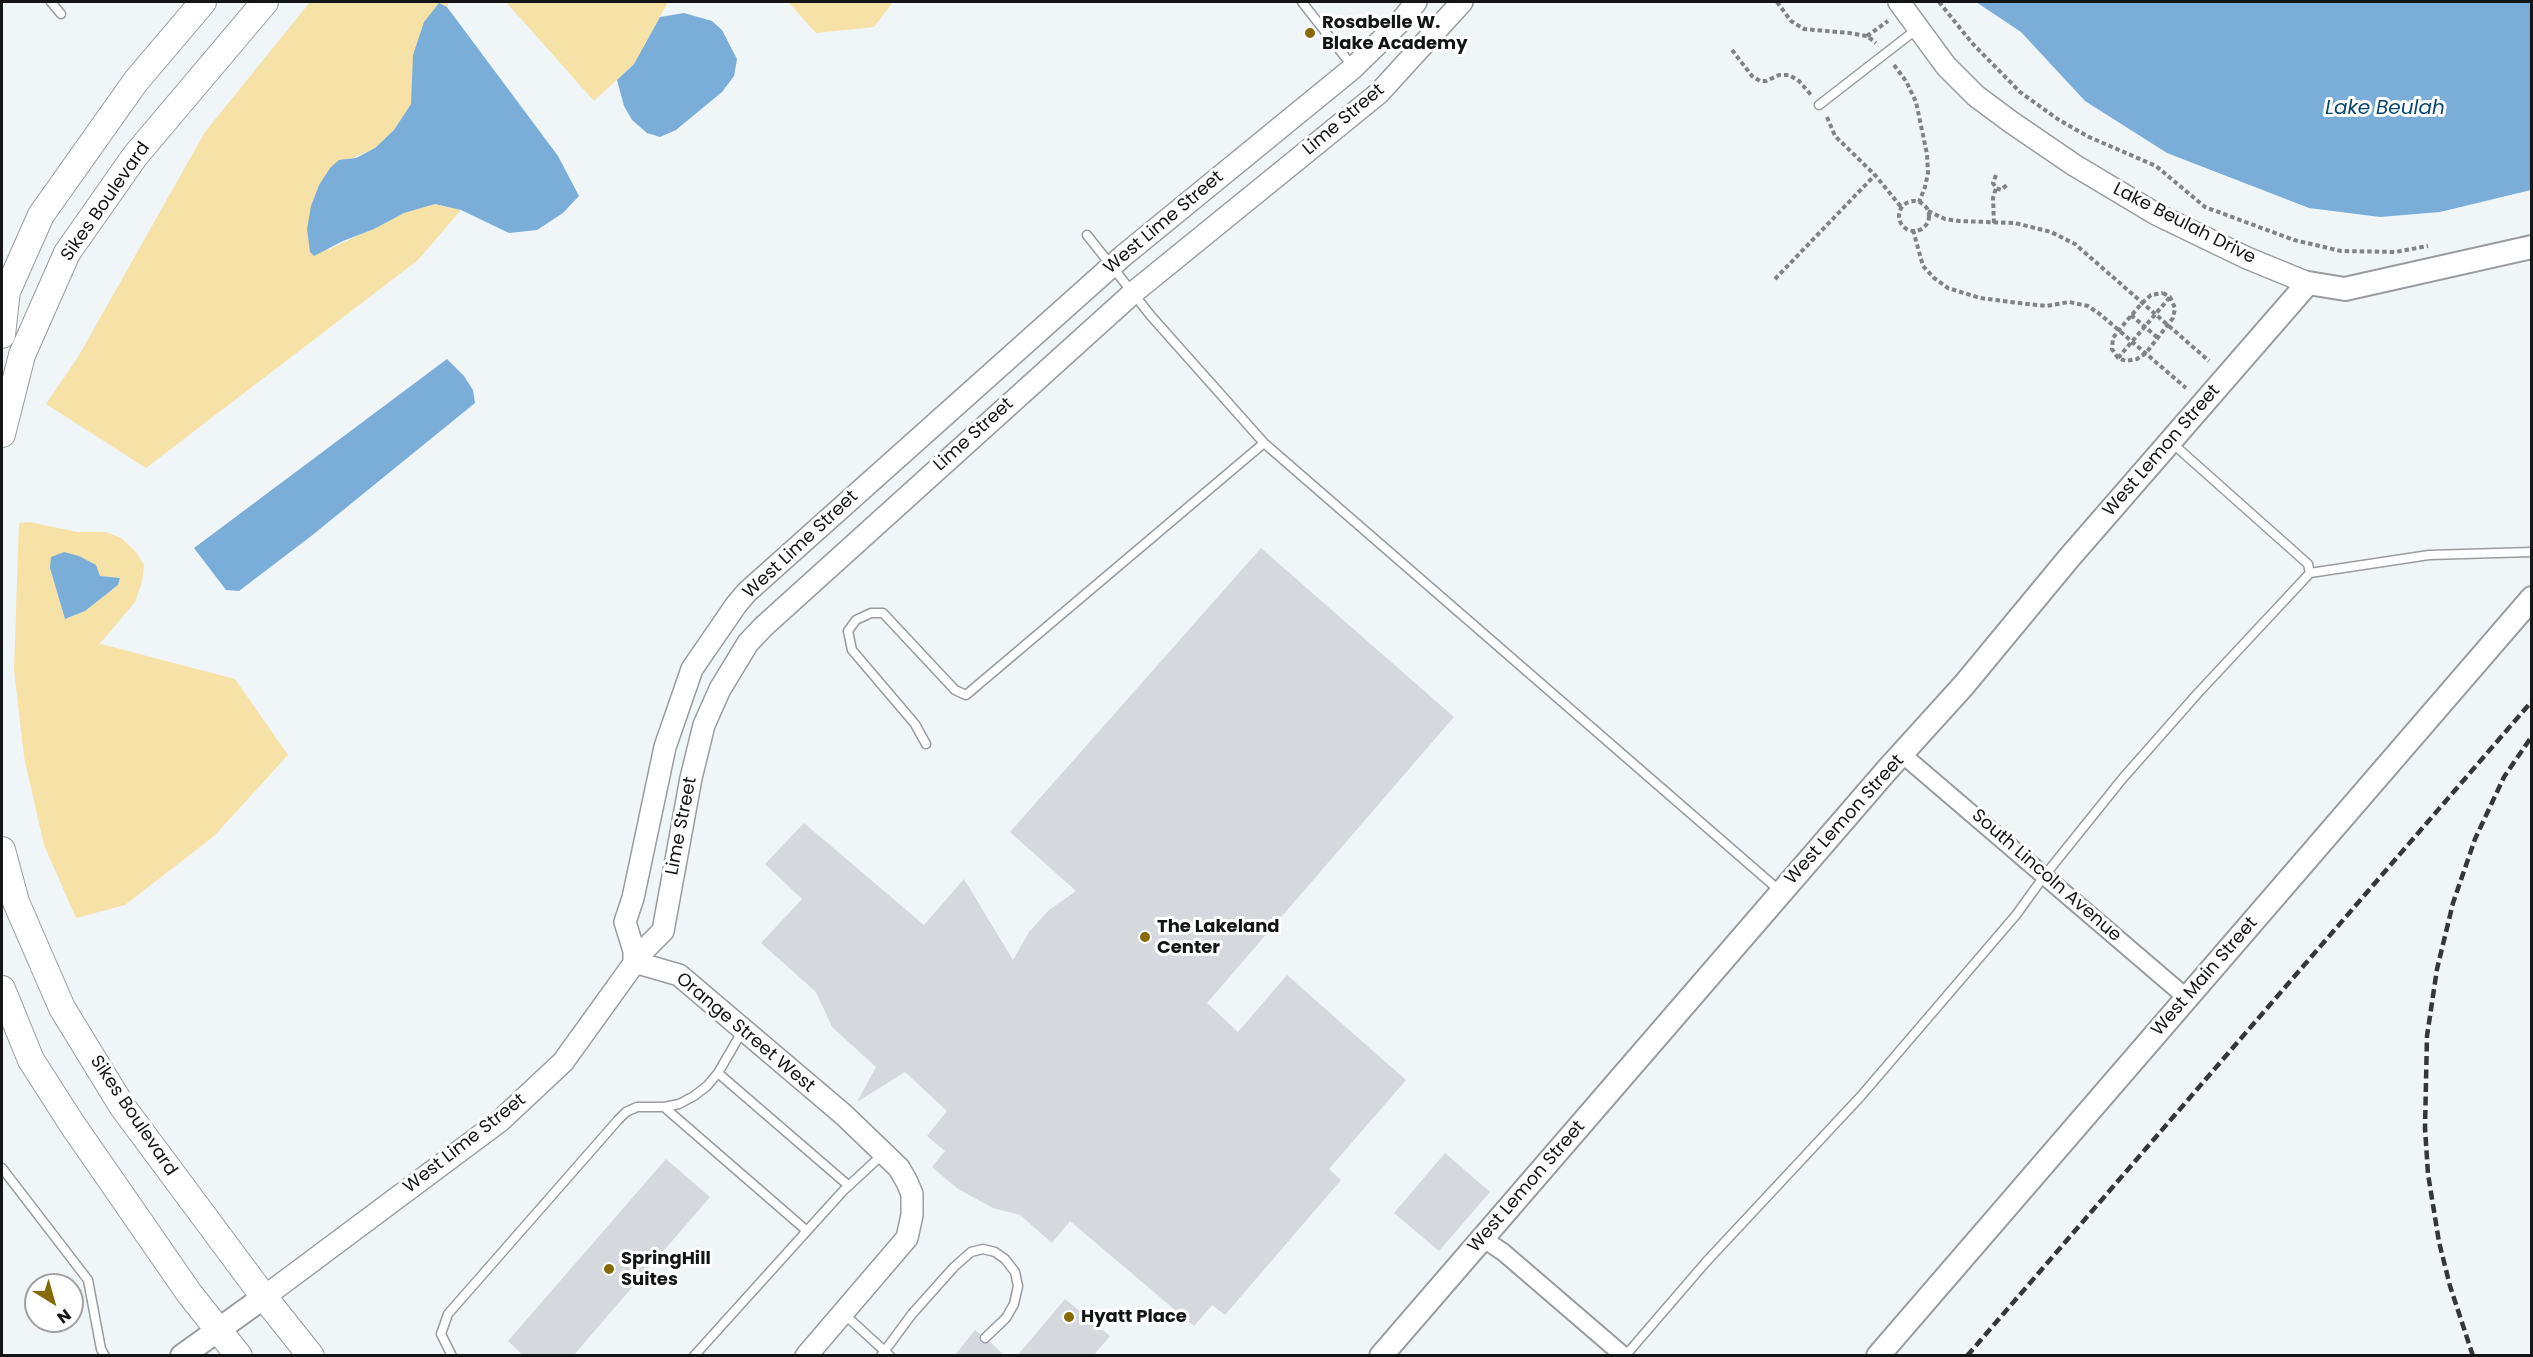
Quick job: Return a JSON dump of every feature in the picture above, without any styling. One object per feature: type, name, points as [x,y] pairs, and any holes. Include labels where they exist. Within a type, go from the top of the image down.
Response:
[{"type":"main road","points":[[2,335],[4,297],[41,215],[136,81],[203,2]]},
{"type":"main road","name":"Sikes Boulevard","points":[[2,434],[22,355],[67,253],[135,156],[265,2]]},
{"type":"main road","name":"Lake Beulah Drive","points":[[2308,284],[2345,289],[2532,247]]},
{"type":"main road","name":"West Lemon Street","points":[[1382,1356],[2308,284]]},
{"type":"main road","name":"West Main Street","points":[[1878,1356],[2532,598]]},
{"type":"main road","name":"Sikes Boulevard","points":[[2,850],[16,902],[62,1008],[122,1106],[264,1297],[311,1356]]},
{"type":"main road","points":[[2,989],[32,1060],[72,1124],[217,1330],[238,1356]]},
{"type":"main road","name":"West Lime Street","points":[[182,1356],[264,1297]]},
{"type":"street","name":"West Lime Street","points":[[264,1297],[500,1121],[563,1062],[634,962],[634,951],[625,922],[633,898],[665,747],[692,669],[726,618],[747,592],[1112,266],[1353,68],[1402,20],[1416,2]]},
{"type":"street","name":"Lime Street","points":[[634,962],[663,931],[691,778],[704,725],[720,689],[748,643],[845,550],[1134,292],[1379,93],[1462,2]]},
{"type":"street","name":"Lake Beulah Drive","points":[[1894,11],[1917,29],[1946,66],[1976,96],[2074,165],[2156,214],[2247,258],[2308,284]]},
{"type":"street","name":"South Lincoln Avenue","points":[[1903,755],[2187,998]]},
{"type":"street","name":"Orange Street West","points":[[634,962],[679,975],[821,1096],[899,1168],[912,1194],[912,1215],[907,1238],[806,1356]]},
{"type":"street","points":[[1482,1238],[1503,1252],[1624,1356]]},
{"type":"lane","points":[[51,2],[61,14]]},
{"type":"lane","points":[[1302,2],[1353,68]]},
{"type":"lane","points":[[1819,105],[1917,29]]},
{"type":"lane","points":[[1087,235],[1151,316],[1264,443],[1781,892]]},
{"type":"lane","points":[[2170,442],[2308,564],[2310,573]]},
{"type":"lane","points":[[926,744],[915,724],[852,650],[848,631],[856,620],[871,613],[883,613],[955,690],[966,695],[1264,443]]},
{"type":"lane","points":[[1624,1356],[1706,1262],[1861,1096],[2016,915],[2123,778],[2198,693],[2310,573],[2429,555],[2532,552]]},
{"type":"lane","points":[[452,1356],[441,1334],[448,1314],[618,1120],[626,1112],[637,1107],[664,1107],[679,1104],[694,1096],[707,1086],[718,1072],[743,1030]]},
{"type":"lane","points":[[718,1072],[849,1186]]},
{"type":"lane","points":[[664,1107],[807,1231]]},
{"type":"lane","points":[[694,1356],[807,1231],[883,1153]]},
{"type":"lane","points":[[2,1168],[88,1280],[101,1349],[105,1356]]},
{"type":"lane","points":[[842,1313],[885,1354],[912,1314],[954,1267],[971,1252],[983,1249],[995,1252],[1005,1259],[1015,1272],[1018,1286],[1014,1304],[1006,1318],[985,1338]]},
{"type":"path","points":[[1777,2],[1791,21],[1804,29],[1867,36],[1874,40],[1906,81],[1916,102],[1928,173],[1919,202]]},
{"type":"path","points":[[1939,2],[1972,43],[2020,92],[2059,120],[2089,137],[2156,166],[2205,207],[2294,240],[2341,251],[2395,252],[2439,244]]},
{"type":"path","points":[[1867,36],[1894,11]]},
{"type":"path","points":[[1775,279],[1875,175]]},
{"type":"path","points":[[1994,223],[1996,188],[1993,183],[1996,175]]},
{"type":"path","points":[[1996,188],[2001,190],[2008,184]]},
{"type":"path","points":[[2186,388],[2088,306],[2069,302],[2046,306],[1980,298],[1948,288],[1923,266],[1913,230],[1902,224],[1900,211],[1909,202],[1919,202],[1928,211],[1946,219],[2015,223],[2050,232],[2075,244],[2209,361]]},
{"type":"path","points":[[1913,230],[1925,226],[1928,211]]},
{"type":"path","points":[[2163,293],[2170,297],[2175,308],[2174,318],[2145,353],[2137,359],[2126,361],[2118,358],[2112,349],[2113,338],[2142,303],[2151,295],[2163,293]]},
{"type":"path","points":[[2118,358],[2170,297]]},
{"type":"path","points":[[2131,315],[2158,338]]},
{"type":"shaded area","points":[[310,2],[449,2],[447,7],[439,3],[411,104],[394,130],[375,148],[330,168],[319,185],[311,206],[328,250],[404,213],[435,204],[461,210],[418,260],[146,468],[46,404],[78,357],[205,132]]},
{"type":"shaded area","points":[[506,2],[668,2],[634,64],[594,101]]},
{"type":"shaded area","points":[[788,2],[893,2],[874,27],[816,33]]},
{"type":"shaded area","points":[[30,522],[77,532],[106,532],[121,538],[137,553],[144,565],[142,582],[135,602],[98,646],[101,644],[235,679],[288,755],[214,836],[125,905],[76,918],[44,845],[24,757],[14,669],[19,523]],"holes":[[[50,568],[120,578],[118,585],[85,611],[65,619]]]},
{"type":"water","name":"Lake Beulah","points":[[1976,2],[2531,2],[2531,190],[2440,212],[2380,217],[2309,208],[2167,153],[2085,101],[2021,32]]},
{"type":"water","points":[[439,3],[447,7],[558,156],[579,196],[563,213],[537,230],[509,233],[461,210],[435,204],[404,213],[314,256],[310,252],[307,229],[311,206],[319,185],[330,168],[339,160],[356,158],[375,148],[394,130],[411,104],[413,55],[424,22]]},
{"type":"water","points":[[684,13],[712,21],[722,30],[737,59],[734,76],[722,92],[676,130],[660,137],[647,133],[632,120],[624,106],[617,80],[634,64],[660,17]]},
{"type":"water","points":[[447,359],[464,376],[473,390],[475,403],[310,537],[239,591],[226,590],[194,548]]},
{"type":"water","points":[[64,552],[79,556],[96,565],[100,576],[120,578],[118,585],[85,611],[65,619],[50,568],[51,557]]},
{"type":"building","name":"The Lakeland Center","points":[[1261,548],[1454,717],[1207,1003],[1238,1032],[1287,975],[1406,1080],[1329,1169],[1341,1180],[1225,1315],[1212,1305],[1194,1326],[1070,1221],[1052,1243],[1020,1215],[993,1208],[958,1189],[932,1167],[945,1151],[927,1136],[947,1111],[905,1072],[857,1102],[876,1067],[832,1027],[816,992],[761,943],[802,899],[765,864],[804,823],[924,925],[964,879],[1013,960],[1029,932],[1049,910],[1076,891],[1010,832]]},
{"type":"building","points":[[1445,1153],[1490,1192],[1439,1251],[1394,1213]]},
{"type":"building","name":"SpringHill Suites","points":[[666,1159],[710,1197],[573,1356],[524,1356],[508,1341]]},
{"type":"building","name":"Hyatt Place","points":[[1065,1299],[1110,1336],[1093,1356],[1017,1356]]},
{"type":"building","points":[[975,1330],[980,1334],[981,1343],[990,1342],[1005,1356],[954,1356]]},
{"type":"railway","points":[[1967,1356],[2532,701]]},
{"type":"railway","points":[[2473,1356],[2450,1286],[2439,1242],[2428,1174],[2425,1128],[2427,1036],[2437,969],[2453,903],[2475,839],[2504,777],[2532,736]]},
{"type":"place","name":"Rosabelle W. Blake Academy","points":[[1310,33]]},
{"type":"place","name":"The Lakeland Center","points":[[1145,937]]},
{"type":"place","name":"SpringHill Suites","points":[[609,1269]]},
{"type":"place","name":"Hyatt Place","points":[[1069,1317]]}]
